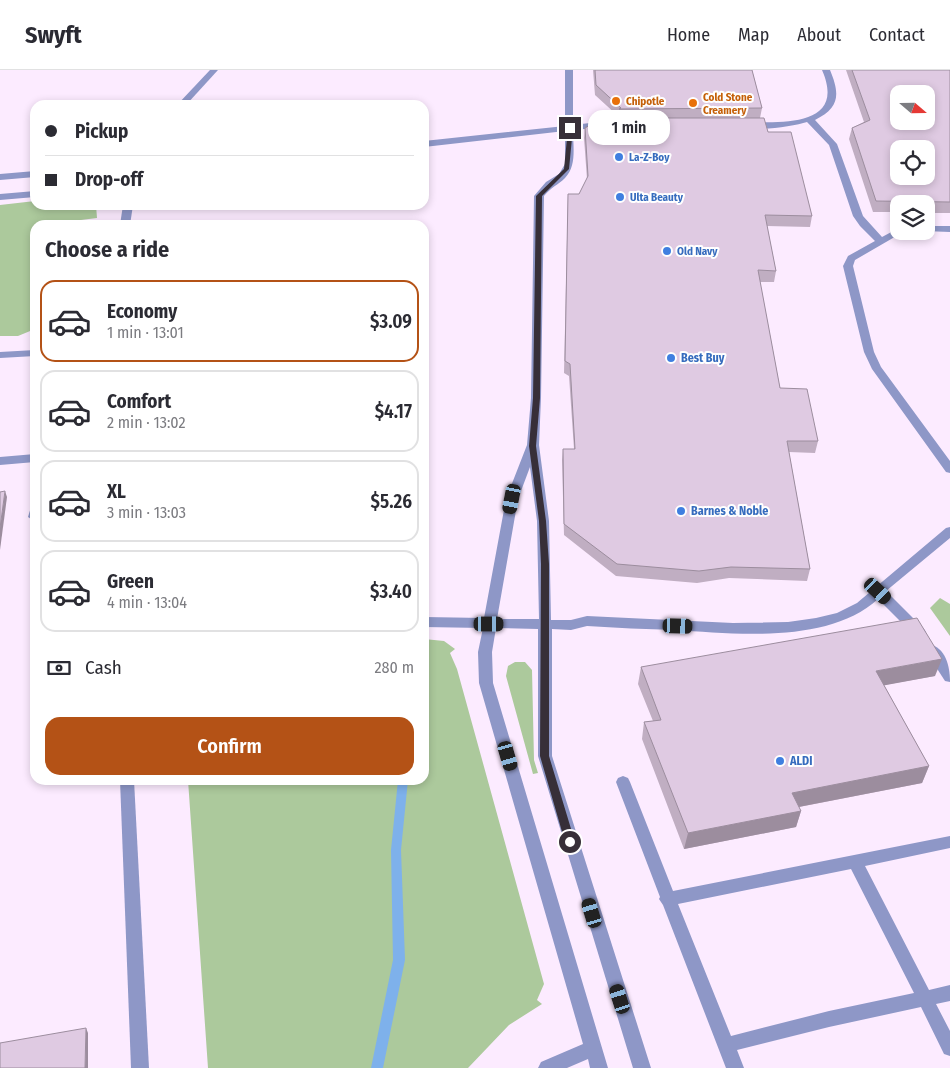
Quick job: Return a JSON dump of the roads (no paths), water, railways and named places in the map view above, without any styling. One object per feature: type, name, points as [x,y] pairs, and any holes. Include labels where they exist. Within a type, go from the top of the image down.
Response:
[{"type":"lane","points":[[186,100],[214,70]]},
{"type":"lane","points":[[569,70],[570,128],[567,169],[539,196],[536,398],[532,446],[542,521],[545,756],[642,1068]]},
{"type":"lane","points":[[738,125],[778,126],[809,119],[825,110],[833,98],[826,70]]},
{"type":"lane","points":[[809,119],[833,144],[858,216],[863,224],[880,240]]},
{"type":"lane","points":[[429,143],[600,124],[620,124]]},
{"type":"lane","points":[[0,177],[30,174]]},
{"type":"lane","points":[[0,197],[30,194]]},
{"type":"lane","points":[[935,229],[950,229]]},
{"type":"lane","points":[[890,236],[851,258],[848,266],[869,352],[885,380],[950,469]]},
{"type":"lane","points":[[0,356],[30,353]]},
{"type":"lane","points":[[532,446],[512,499],[485,652],[486,683],[599,1068]]},
{"type":"lane","points":[[0,461],[30,458]]},
{"type":"lane","points":[[429,622],[571,625],[587,621],[753,630],[787,628],[819,622],[848,612],[872,599],[878,591],[950,531]]},
{"type":"lane","points":[[878,591],[911,622],[950,677]]},
{"type":"lane","points":[[623,782],[667,899],[736,1068]]},
{"type":"lane","points":[[127,785],[140,1068]]},
{"type":"lane","points":[[667,899],[950,842]]},
{"type":"lane","points":[[855,861],[950,1048]]},
{"type":"lane","points":[[726,1045],[829,1019],[925,1000],[950,993]]},
{"type":"lane","points":[[547,1068],[593,1048]]},
{"type":"waterway","points":[[377,1068],[399,960],[396,850],[402,785]]},
{"type":"place","name":"Chipotle","points":[[616,101]]},
{"type":"place","name":"Cold Stone Creamery","points":[[693,103]]},
{"type":"place","name":"La-Z-Boy","points":[[619,157]]},
{"type":"place","name":"Ulta Beauty","points":[[620,197]]},
{"type":"place","name":"Old Navy","points":[[667,251]]},
{"type":"place","name":"Best Buy","points":[[671,358]]},
{"type":"place","name":"Barnes & Noble","points":[[681,511]]},
{"type":"place","name":"ALDI","points":[[780,761]]}]
